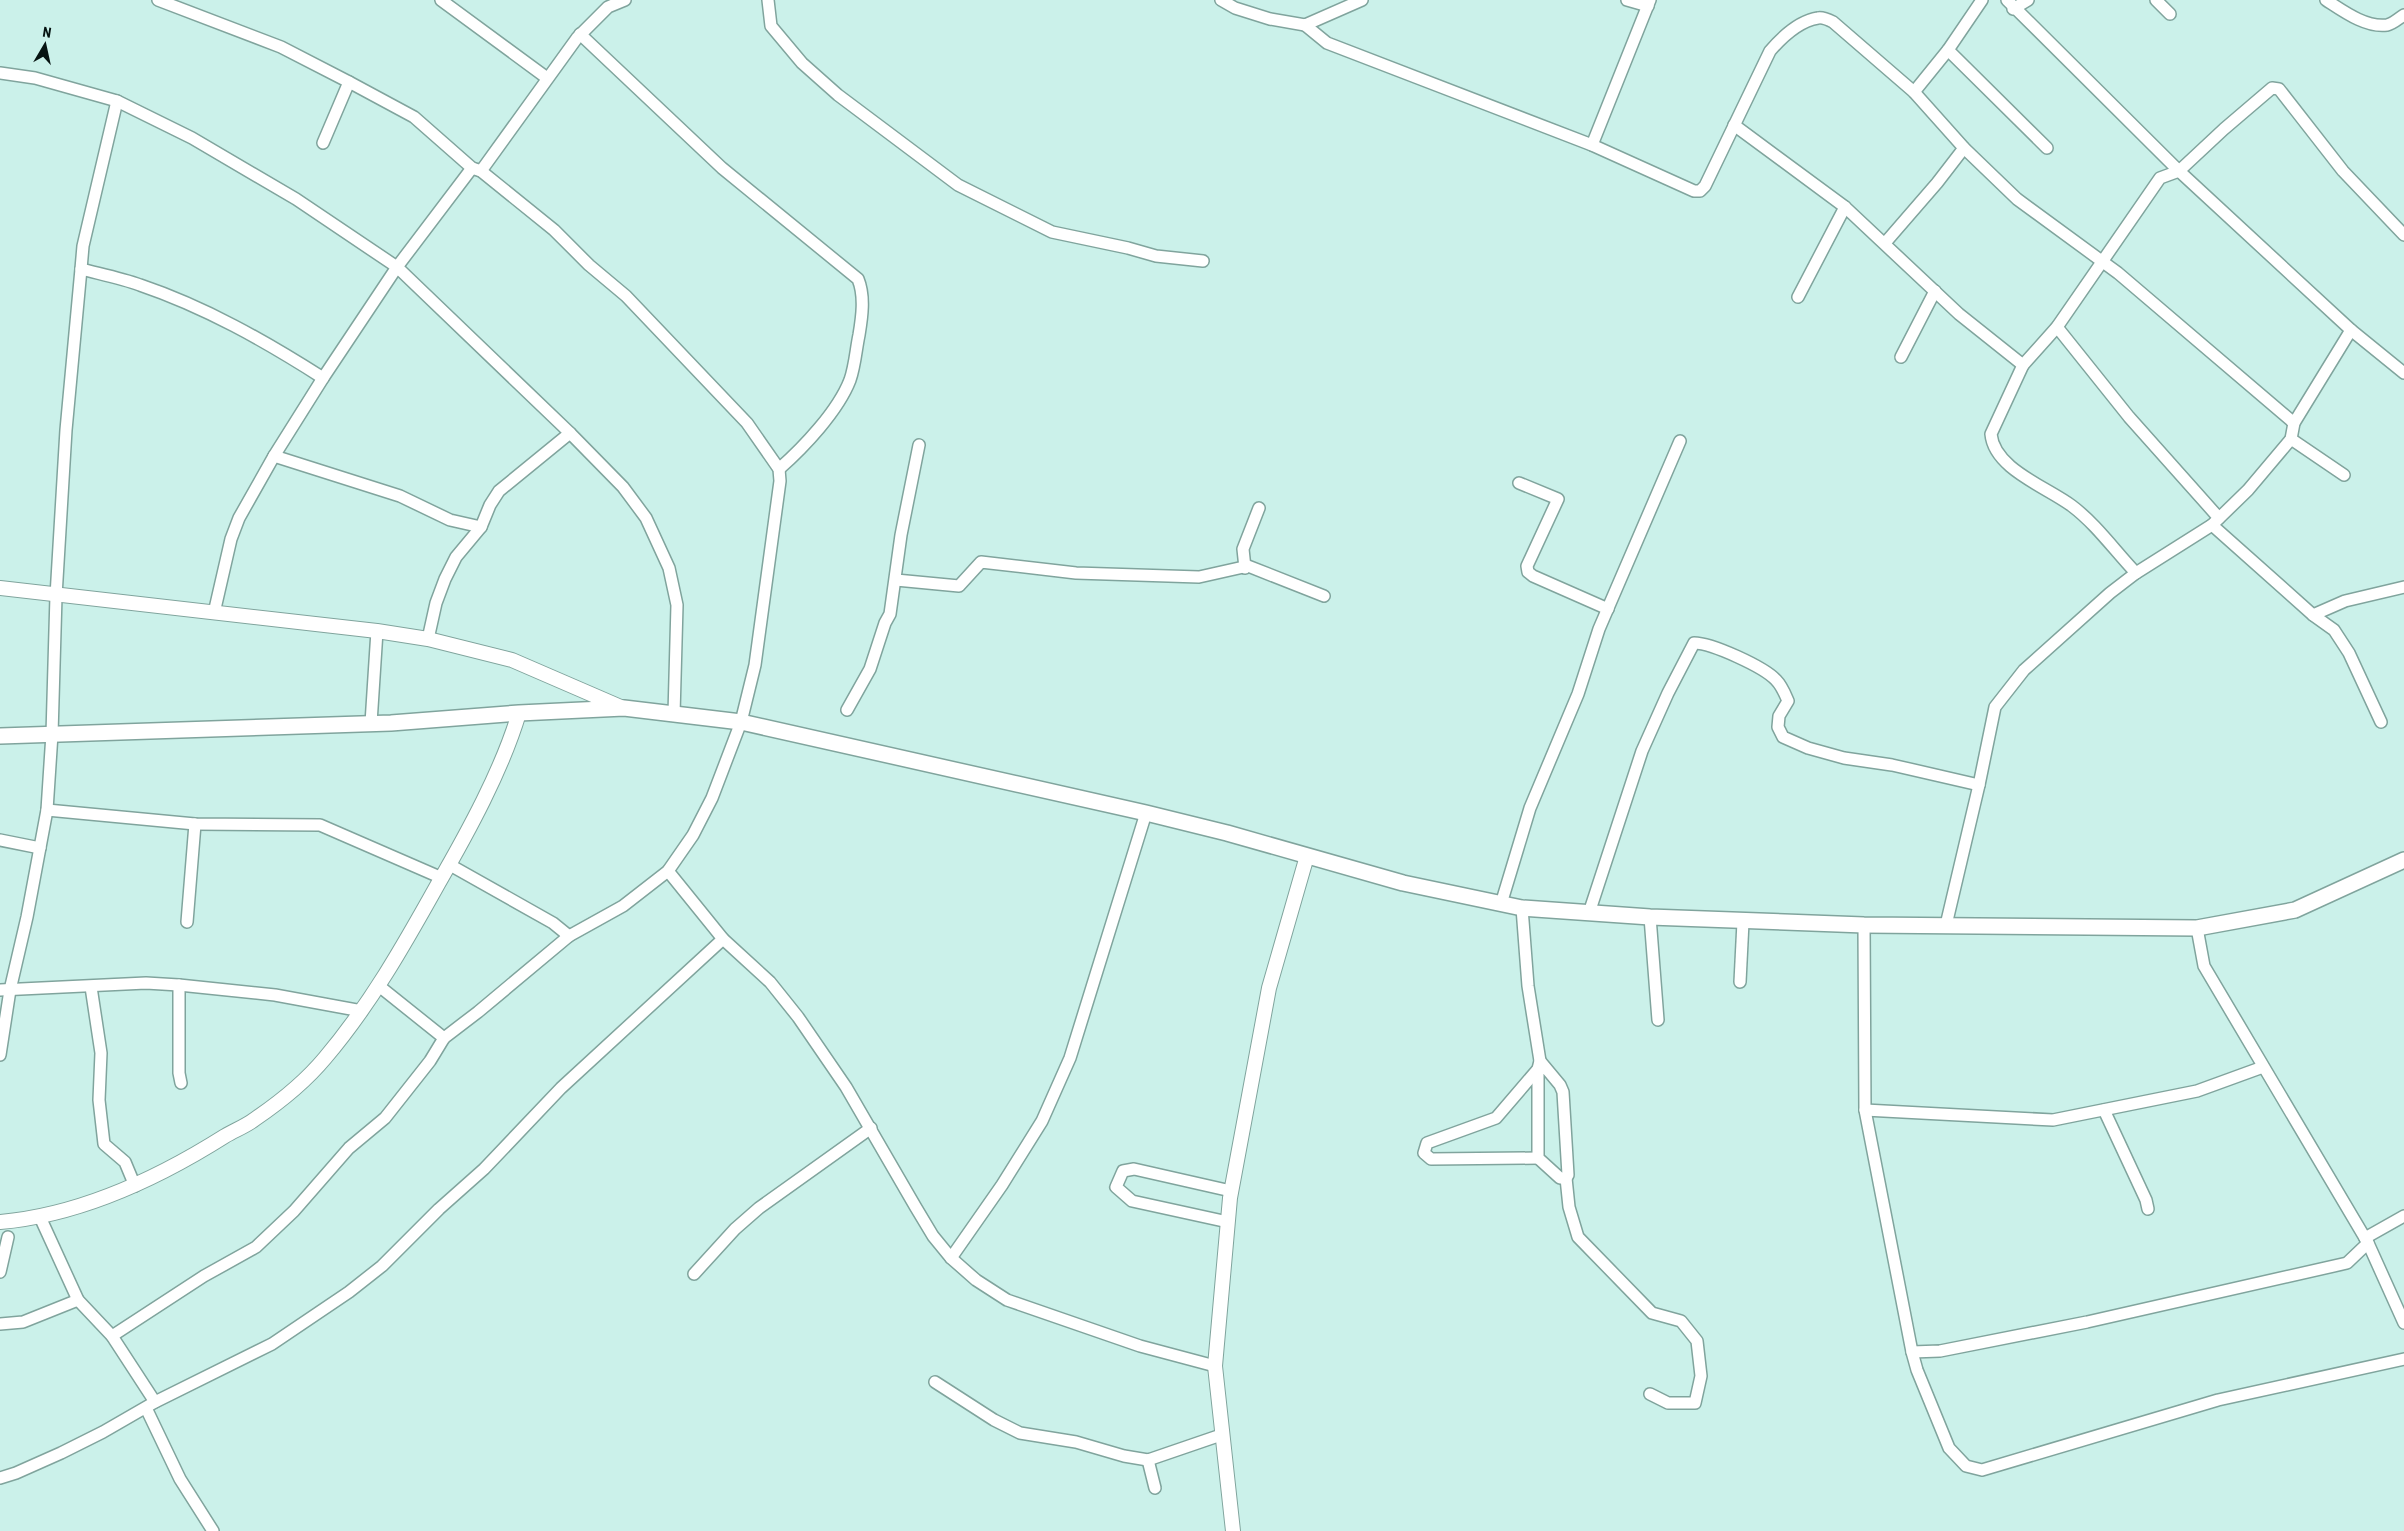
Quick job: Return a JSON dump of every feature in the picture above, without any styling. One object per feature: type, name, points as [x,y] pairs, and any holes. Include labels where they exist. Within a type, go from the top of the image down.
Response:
[{"type":"main road","points":[[0,736],[371,723],[624,708],[741,722],[1146,813],[1403,883],[1501,904],[1522,908],[1589,913],[1743,922],[2197,928],[2295,910],[2404,860]]},
{"type":"street","points":[[112,1336],[204,1276],[256,1248],[274,1232],[349,1148],[385,1118],[430,1061],[444,1038],[569,936],[623,906],[668,871],[693,835],[712,798],[741,722],[755,665],[780,480],[779,469],[748,423],[626,296],[589,265],[554,230],[476,170],[414,117],[281,47],[160,0]]},
{"type":"street","points":[[441,0],[547,78]]},
{"type":"street","points":[[768,0],[771,26],[802,63],[867,118],[958,185],[1052,232],[1090,239],[1156,256],[1203,261]]},
{"type":"street","points":[[1220,0],[1235,8],[1270,19],[1305,25],[1327,43],[1592,145],[1694,191],[1700,190],[1705,186],[1770,52],[1783,36],[1805,22],[1820,17],[1833,22],[1914,92],[1964,148],[2017,199],[2102,261],[2294,423]]},
{"type":"street","points":[[1305,25],[1362,0]]},
{"type":"street","points":[[1592,145],[1649,3],[1627,0]]},
{"type":"street","points":[[1914,92],[1948,50],[1982,0]]},
{"type":"street","points":[[2010,4],[2028,0]]},
{"type":"street","points":[[2156,0],[2170,14]]},
{"type":"street","points":[[2326,0],[2372,25],[2389,25],[2404,15]]},
{"type":"street","points":[[214,613],[231,539],[239,518],[274,456],[322,378],[397,267],[476,170],[580,34],[608,7],[617,2]]},
{"type":"street","points":[[2010,4],[2179,171],[2351,330],[2404,373]]},
{"type":"street","points":[[580,34],[722,168],[858,279],[863,297],[851,378],[842,397],[831,412],[792,457],[779,469]]},
{"type":"street","points":[[1948,50],[2047,148]]},
{"type":"street","points":[[0,73],[35,78],[117,101],[192,138],[280,190],[397,267],[570,433],[623,487],[646,518],[669,568],[677,606],[674,714]]},
{"type":"street","points":[[323,143],[349,82]]},
{"type":"street","points":[[2136,573],[2072,506],[2028,479],[1997,454],[1992,445],[1991,434],[2023,365],[2057,327],[2160,178],[2179,171],[2224,129],[2272,88],[2276,88],[2343,171],[2404,235]]},
{"type":"street","points":[[0,1054],[5,990],[40,848],[47,810],[52,734],[56,596],[66,430],[83,246],[117,101]]},
{"type":"street","points":[[1734,125],[1845,207],[1959,314],[2023,365]]},
{"type":"street","points":[[1885,243],[1937,183],[1964,148]]},
{"type":"street","points":[[1798,297],[1845,207]]},
{"type":"street","points":[[81,269],[140,285],[202,310],[273,346],[322,378]]},
{"type":"street","points":[[1901,357],[1934,291]]},
{"type":"street","points":[[2057,327],[2216,522],[2313,615],[2334,630],[2350,653],[2381,722]]},
{"type":"street","points":[[1946,925],[1995,707],[2002,696],[2024,670],[2110,593],[2136,573],[2216,522],[2248,490],[2291,439],[2294,423],[2351,330]]},
{"type":"street","points":[[428,639],[436,603],[445,579],[456,557],[481,527],[490,504],[499,491],[570,433]]},
{"type":"street","points":[[2291,439],[2344,475]]},
{"type":"street","points":[[1501,904],[1530,808],[1578,694],[1599,629],[1680,442]]},
{"type":"street","points":[[847,710],[870,669],[885,623],[890,614],[901,535],[919,445]]},
{"type":"street","points":[[274,456],[400,496],[450,520],[481,527]]},
{"type":"street","points":[[1520,483],[1558,499],[1527,566],[1528,572],[1533,576],[1608,609]]},
{"type":"street","points":[[1245,568],[1243,549],[1259,508]]},
{"type":"street","points":[[896,580],[959,586],[981,562],[1076,573],[1199,577],[1248,566],[1324,596]]},
{"type":"street","points":[[2313,615],[2345,601],[2404,587]]},
{"type":"street","points":[[0,588],[56,596],[377,630],[428,639],[512,660],[624,708]]},
{"type":"street","points":[[371,723],[377,630]]},
{"type":"street","points":[[1589,913],[1642,751],[1668,693],[1694,643],[1712,647],[1736,657],[1764,670],[1776,679],[1788,701],[1779,716],[1778,727],[1783,736],[1808,748],[1835,756],[1901,766],[1979,785]]},
{"type":"street","points":[[0,1222],[40,1217],[64,1211],[135,1186],[197,1155],[284,1099],[324,1059],[362,1011],[395,961],[450,865],[510,739],[519,713]]},
{"type":"street","points":[[47,810],[195,824],[320,825],[442,878]]},
{"type":"street","points":[[951,1258],[1002,1185],[1042,1121],[1070,1058],[1146,813]]},
{"type":"street","points":[[187,922],[195,824]]},
{"type":"street","points":[[0,840],[40,848]]},
{"type":"street","points":[[1233,1531],[1229,1478],[1221,1435],[1215,1366],[1231,1192],[1269,988],[1307,856]]},
{"type":"street","points":[[450,865],[554,923],[569,936]]},
{"type":"street","points":[[668,871],[722,939],[770,982],[798,1017],[846,1087],[933,1236],[951,1258],[976,1280],[1007,1300],[1140,1346],[1215,1366]]},
{"type":"street","points":[[1522,908],[1528,986],[1539,1065],[1538,1158]]},
{"type":"street","points":[[1650,917],[1658,1020]]},
{"type":"street","points":[[1740,982],[1743,922]]},
{"type":"street","points":[[1864,925],[1865,1110],[1917,1370],[1949,1448],[1966,1466],[1982,1470],[2218,1400],[2404,1359]]},
{"type":"street","points":[[2197,928],[2204,966],[2367,1240],[2404,1323]]},
{"type":"street","points":[[0,1478],[61,1453],[150,1405],[272,1344],[349,1292],[382,1266],[439,1209],[484,1169],[561,1088],[722,939]]},
{"type":"street","points":[[5,990],[146,984],[179,985],[275,995],[362,1011]]},
{"type":"street","points":[[179,985],[179,1073],[181,1083]]},
{"type":"street","points":[[379,986],[444,1038]]},
{"type":"street","points":[[91,987],[101,1054],[99,1100],[104,1144],[125,1162],[135,1186]]},
{"type":"street","points":[[1539,1065],[1496,1118],[1427,1143],[1424,1153],[1431,1159],[1538,1158],[1560,1178],[1566,1178]]},
{"type":"street","points":[[1539,1065],[1562,1089],[1569,1207],[1578,1237],[1652,1313],[1681,1321],[1697,1342],[1701,1376],[1695,1403],[1668,1403],[1650,1394]]},
{"type":"street","points":[[1865,1110],[2053,1120],[2197,1091],[2263,1067]]},
{"type":"street","points":[[2104,1110],[2146,1200],[2148,1209]]},
{"type":"street","points":[[694,1274],[735,1229],[759,1208],[871,1128]]},
{"type":"street","points":[[1228,1222],[1132,1201],[1116,1187],[1123,1171],[1134,1169],[1231,1192]]},
{"type":"street","points":[[1912,1352],[1940,1351],[2087,1322],[2347,1263],[2367,1240],[2404,1216]]},
{"type":"street","points":[[40,1217],[78,1300],[112,1336],[150,1405],[180,1479],[213,1531]]},
{"type":"street","points":[[0,1272],[8,1237]]},
{"type":"street","points":[[0,1324],[37,1317],[78,1300]]},
{"type":"street","points":[[0,1316],[7,1316],[16,1322]]},
{"type":"street","points":[[935,1382],[1020,1433],[1076,1442],[1124,1456],[1148,1460],[1221,1435]]},
{"type":"street","points":[[1148,1460],[1156,1488]]}]
